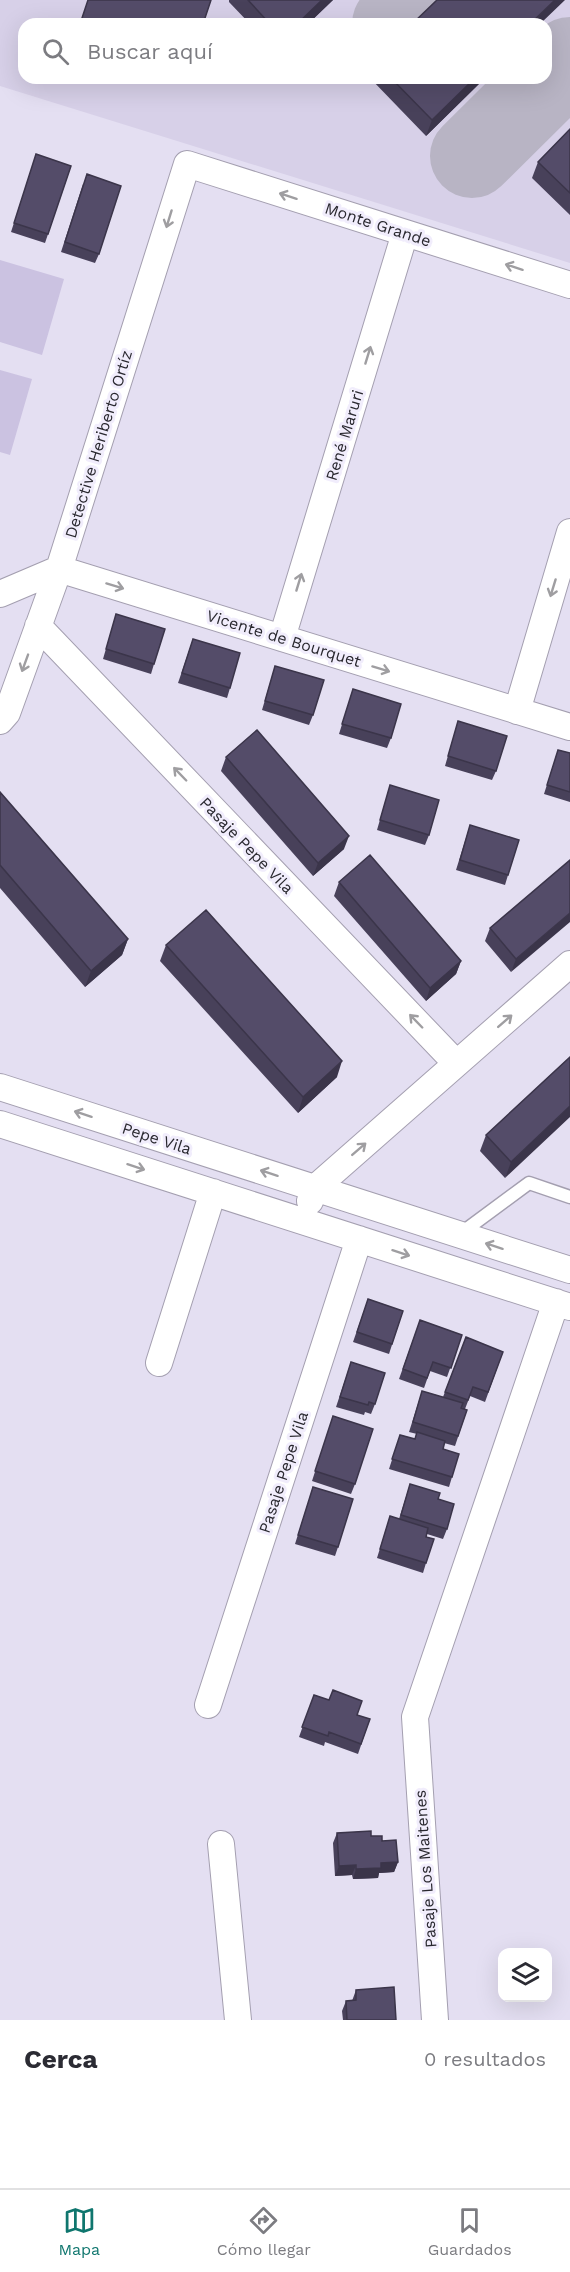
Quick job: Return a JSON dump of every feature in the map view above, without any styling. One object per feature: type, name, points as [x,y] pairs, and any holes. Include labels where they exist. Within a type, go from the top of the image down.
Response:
[{"type":"street","name":"Monte Grande","points":[[187,164],[570,285]]},
{"type":"street","name":"Detective Heriberto Ortíz","points":[[0,721],[7,713],[59,569],[187,164]]},
{"type":"street","name":"René Maruri","points":[[282,638],[405,233]]},
{"type":"street","points":[[517,711],[570,532]]},
{"type":"street","points":[[0,594],[59,569]]},
{"type":"street","name":"Vicente de Bourquet","points":[[59,569],[570,727]]},
{"type":"street","name":"Pasaje Pepe Vila","points":[[38,626],[456,1064]]},
{"type":"street","points":[[304,1221],[315,1188],[570,964]]},
{"type":"street","name":"Pepe Vila","points":[[0,1087],[570,1270]]},
{"type":"street","points":[[0,1124],[563,1304]]},
{"type":"street","points":[[159,1363],[213,1192]]},
{"type":"street","name":"Pasaje Pepe Vila","points":[[208,1706],[359,1239]]},
{"type":"street","points":[[513,1288],[525,1255]]},
{"type":"street","name":"Pasaje Los Maitenes","points":[[435,2020],[415,1717],[563,1304]]},
{"type":"street","points":[[221,1844],[238,2020]]},
{"type":"lane","points":[[459,1234],[529,1182],[570,1197]]},
{"type":"shaded area","points":[[0,0],[570,0],[570,263],[0,86]]},
{"type":"shaded area","points":[[0,260],[64,279],[42,355],[0,342]]},
{"type":"shaded area","points":[[0,370],[32,379],[10,455],[0,452]]},
{"type":"building","points":[[88,0],[211,0],[205,18],[82,18]]},
{"type":"building","points":[[248,0],[322,0],[303,18],[264,18]]},
{"type":"building","points":[[437,0],[555,0],[536,18],[418,18]]},
{"type":"building","points":[[397,84],[469,84],[432,120]]},
{"type":"building","points":[[570,129],[570,193],[538,162]]},
{"type":"building","points":[[36,154],[71,166],[48,234],[14,223]]},
{"type":"building","points":[[87,174],[121,186],[99,254],[65,242]]},
{"type":"building","points":[[116,614],[165,629],[154,664],[106,649]]},
{"type":"building","points":[[193,639],[240,653],[230,688],[182,673]]},
{"type":"building","points":[[275,666],[324,680],[313,715],[265,701]]},
{"type":"building","points":[[353,689],[401,704],[391,738],[342,724]]},
{"type":"building","points":[[458,721],[507,736],[496,771],[448,756]]},
{"type":"building","points":[[257,730],[349,836],[318,863],[226,757]]},
{"type":"building","points":[[558,750],[570,753],[570,792],[547,785]]},
{"type":"building","points":[[390,785],[439,800],[429,835],[380,820]]},
{"type":"building","points":[[0,792],[128,939],[91,971],[0,865]]},
{"type":"building","points":[[470,825],[519,840],[508,875],[460,860]]},
{"type":"building","points":[[370,855],[461,961],[430,988],[339,882]]},
{"type":"building","points":[[570,860],[570,913],[516,959],[490,928]]},
{"type":"building","points":[[206,910],[342,1061],[303,1097],[166,945]]},
{"type":"building","points":[[570,1057],[570,1106],[511,1162],[486,1135]]},
{"type":"building","points":[[368,1299],[403,1311],[392,1344],[357,1332]]},
{"type":"building","points":[[420,1320],[462,1335],[451,1368],[433,1362],[427,1378],[403,1369]]},
{"type":"building","points":[[466,1337],[503,1352],[488,1392],[473,1387],[468,1400],[445,1392]]},
{"type":"building","points":[[351,1362],[385,1373],[375,1404],[369,1402],[368,1405],[340,1397]]},
{"type":"building","points":[[422,1391],[463,1403],[461,1408],[467,1410],[458,1436],[413,1422]]},
{"type":"building","points":[[333,1416],[373,1429],[355,1484],[315,1471]]},
{"type":"building","points":[[417,1432],[445,1441],[443,1449],[459,1454],[452,1477],[392,1459],[400,1435],[415,1439]]},
{"type":"building","points":[[410,1484],[440,1493],[438,1499],[454,1504],[447,1529],[401,1515]]},
{"type":"building","points":[[313,1487],[353,1499],[338,1547],[298,1535]]},
{"type":"building","points":[[390,1516],[428,1528],[426,1537],[434,1539],[426,1563],[380,1549]]},
{"type":"building","points":[[333,1690],[362,1701],[357,1715],[370,1719],[361,1744],[329,1732],[328,1736],[302,1727],[314,1695],[329,1700]]},
{"type":"building","points":[[371,1831],[371,1836],[382,1836],[382,1841],[396,1840],[398,1862],[381,1863],[381,1868],[356,1869],[356,1865],[339,1866],[337,1833]]},
{"type":"building","points":[[394,1987],[396,2020],[347,2020],[346,2001],[356,2000],[356,1990]]},
{"type":"taxiway","points":[[400,18],[417,0]]},
{"type":"taxiway","points":[[552,77],[570,59]]},
{"type":"taxiway","points":[[472,156],[545,84]]}]
